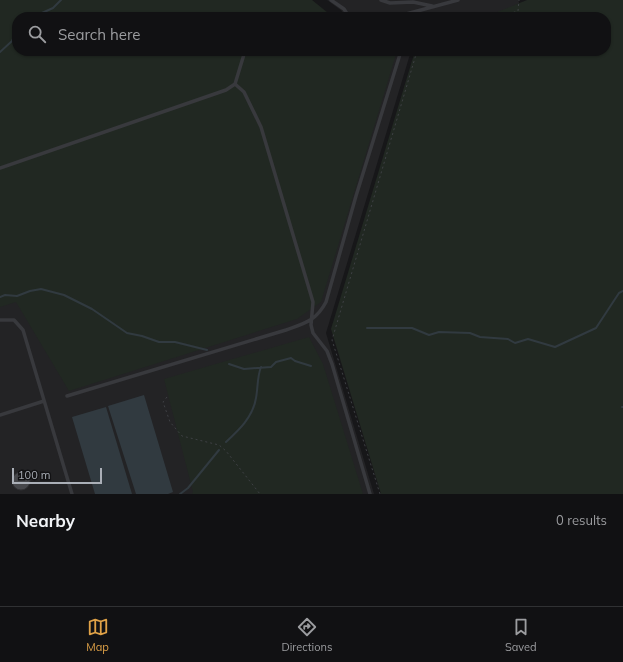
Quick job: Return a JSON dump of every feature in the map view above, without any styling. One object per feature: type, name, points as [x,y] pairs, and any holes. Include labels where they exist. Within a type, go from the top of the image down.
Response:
[{"type":"lane","points":[[331,0],[346,12]]},
{"type":"lane","points":[[381,0],[390,3],[413,2],[433,6]]},
{"type":"lane","points":[[412,12],[458,0]]},
{"type":"lane","points":[[0,168],[226,90],[236,84],[244,56]]},
{"type":"lane","points":[[67,396],[311,321],[320,312],[326,302],[356,196],[399,56]]},
{"type":"lane","points":[[236,84],[244,92],[261,127],[313,302],[311,321],[313,332],[327,351],[332,364],[370,494]]},
{"type":"lane","points":[[0,320],[14,320],[22,330],[72,494]]},
{"type":"lane","points":[[0,415],[44,401]]},
{"type":"path","points":[[515,12],[518,11],[519,0]]},
{"type":"path","points":[[380,494],[332,340],[416,56]]},
{"type":"path","points":[[167,396],[163,402],[170,422],[182,436],[219,445],[226,451],[260,494]]},
{"type":"shaded area","points":[[0,0],[312,0],[327,12],[12,12],[12,56],[395,56],[321,302],[297,319],[69,391],[16,302],[0,307]]},
{"type":"shaded area","points":[[327,0],[518,0],[520,5],[501,12],[342,11]]},
{"type":"shaded area","points":[[527,0],[623,0],[623,494],[381,494],[331,329],[413,56],[611,56],[611,12],[497,12]]},
{"type":"shaded area","points":[[232,56],[409,56],[326,333],[374,494],[0,494],[0,167]]},
{"type":"shaded area","points":[[309,337],[323,364],[363,494],[192,494],[193,492],[164,379]]},
{"type":"shaded area","points":[[144,395],[173,492],[168,494],[136,494],[108,406]]},
{"type":"shaded area","points":[[106,407],[132,494],[95,494],[72,417]]},
{"type":"building","points":[[21,472],[27,475],[30,481],[27,487],[21,490],[15,487],[12,481],[15,475]]},
{"type":"waterway","points":[[44,12],[53,8],[61,0]]},
{"type":"waterway","points":[[0,52],[12,41]]},
{"type":"waterway","points":[[0,297],[5,295],[17,296],[41,289],[64,295],[92,309],[127,333],[159,342],[175,342],[207,350]]},
{"type":"waterway","points":[[367,328],[412,328],[429,335],[439,332],[470,333],[480,337],[508,339],[515,343],[528,339],[555,347],[596,328],[619,293],[623,291]]},
{"type":"waterway","points":[[229,364],[244,369],[271,367],[276,362],[291,358],[295,361],[311,366]]},
{"type":"waterway","points":[[226,442],[240,428],[252,411],[256,398],[261,367]]},
{"type":"waterway","points":[[180,494],[188,488],[219,450]]}]
